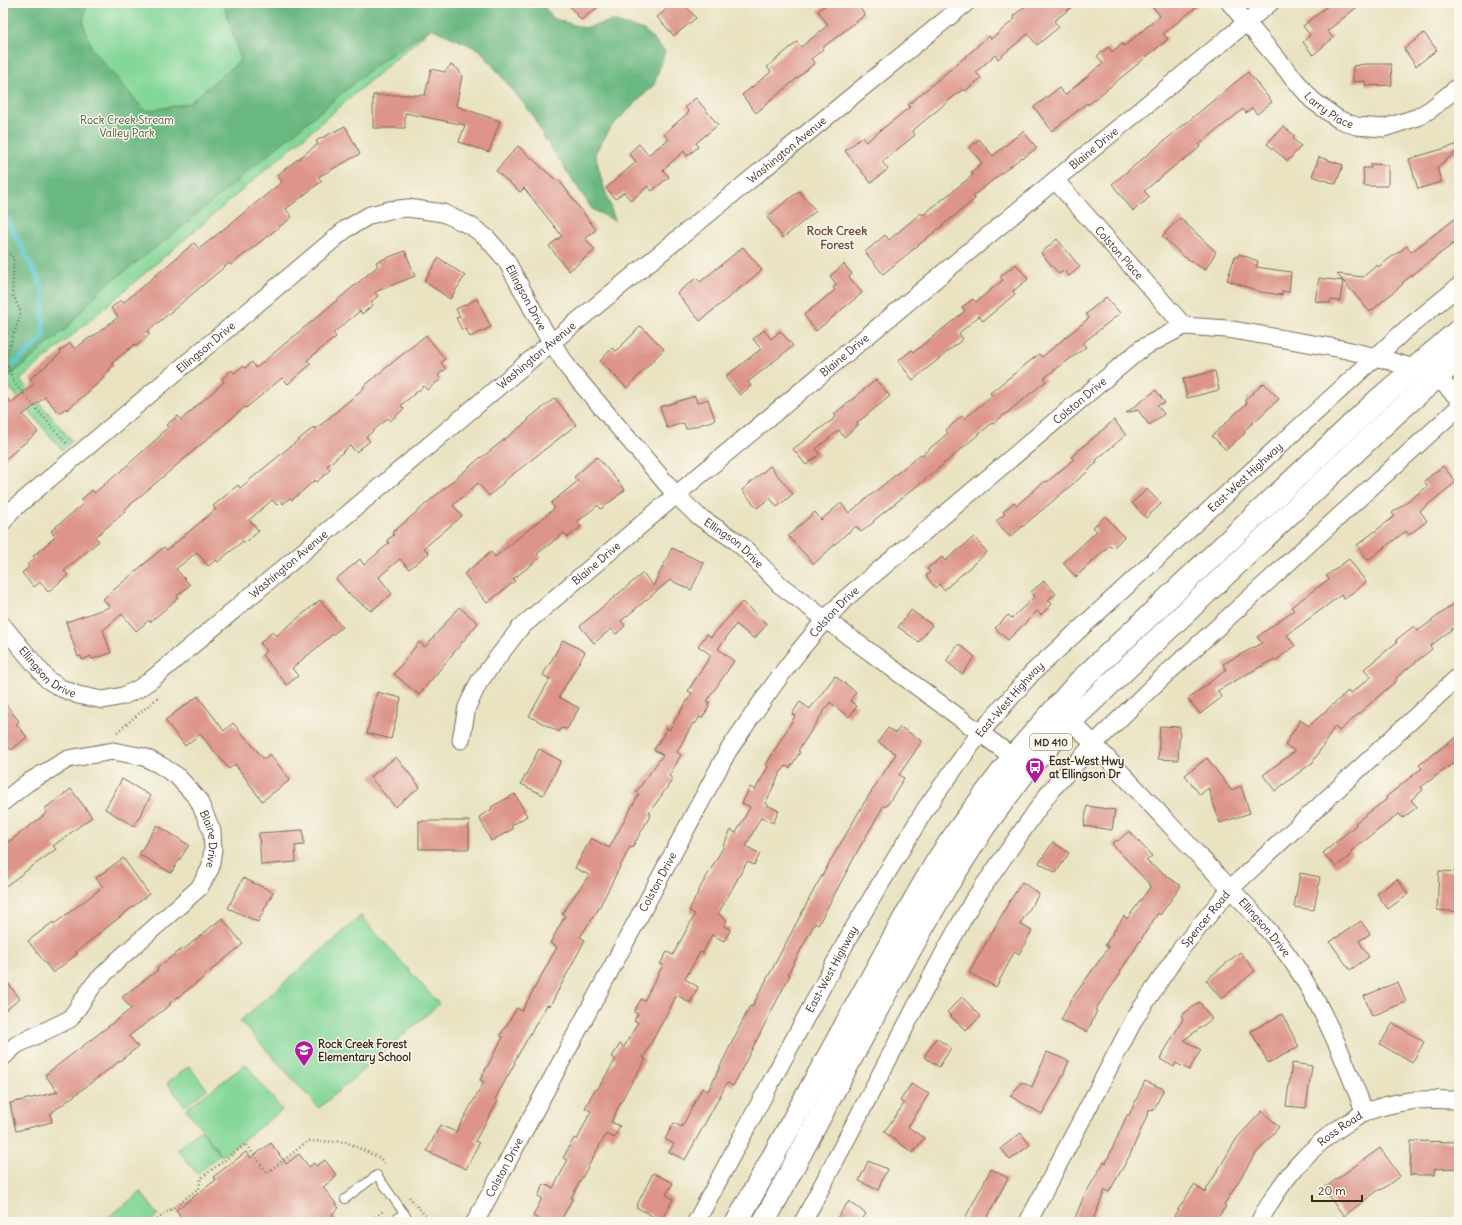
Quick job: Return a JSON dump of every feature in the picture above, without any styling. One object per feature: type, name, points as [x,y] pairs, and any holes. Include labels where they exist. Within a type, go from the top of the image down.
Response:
[{"type":"main road","name":"MD 410","points":[[737,1222],[937,862],[961,826],[1013,757],[1079,682],[1373,404],[1459,330]]},
{"type":"main road","name":"MD 410","points":[[764,1222],[890,986],[944,890],[984,827],[1025,772],[1071,721],[1389,420],[1459,358]]},
{"type":"street","name":"Washington Avenue","points":[[103,700],[123,696],[138,690],[151,680],[551,343],[966,3]]},
{"type":"street","name":"Larry Place","points":[[1230,3],[1312,100],[1338,119],[1356,126],[1384,128],[1418,116],[1431,109],[1459,86]]},
{"type":"street","name":"Blaine Drive","points":[[461,740],[467,707],[479,682],[520,628],[676,495],[1270,3]]},
{"type":"street","name":"Colston Place","points":[[1055,180],[1184,326]]},
{"type":"street","name":"Ellingson Drive","points":[[3,522],[11,512],[346,229],[370,215],[389,210],[408,208],[443,213],[472,226],[487,238],[506,260],[551,343],[569,369],[676,495],[698,516],[736,541],[780,585],[1013,757]]},
{"type":"street","name":"East-West Highway","points":[[696,1222],[852,931],[926,808],[980,733],[1032,673],[1376,356],[1459,286]]},
{"type":"street","points":[[1184,326],[1227,329],[1376,356],[1414,368],[1443,382],[1459,399]]},
{"type":"street","name":"Colston Drive","points":[[475,1222],[728,752],[769,690],[825,619],[846,598],[1142,348],[1184,326]]},
{"type":"street","points":[[803,1222],[945,951],[973,901],[1051,790],[1094,744],[1152,687],[1459,408]]},
{"type":"street","name":"Ellingson Drive","points":[[3,626],[48,680],[61,688],[78,695],[103,700]]},
{"type":"street","name":"Spencer Road","points":[[1028,1222],[1135,1018],[1180,950],[1230,889],[1459,676]]},
{"type":"street","name":"Ellingson Drive","points":[[1071,721],[1230,889],[1281,946],[1303,978],[1321,1009],[1365,1112]]},
{"type":"street","name":"Blaine Drive","points":[[3,802],[27,782],[68,759],[113,751],[144,757],[177,776],[198,799],[212,831],[213,849],[210,869],[199,888],[118,960],[94,984],[70,1019],[16,1045],[3,1057]]},
{"type":"street","name":"Ross Road","points":[[1259,1222],[1270,1200],[1293,1169],[1314,1147],[1337,1129],[1365,1112],[1385,1106],[1411,1101],[1459,1100]]},
{"type":"lane","points":[[345,1199],[377,1175],[410,1222]]},
{"type":"lane","points":[[392,1222],[404,1213]]},
{"type":"path","points":[[3,249],[14,258],[12,293],[21,313],[5,360],[15,384],[67,444]]},
{"type":"path","points":[[117,732],[164,693]]},
{"type":"path","points":[[154,1222],[199,1188],[201,1178],[246,1144],[267,1173],[308,1142],[346,1142],[380,1158],[389,1170]]},
{"type":"path","points":[[407,1194],[431,1222]]},
{"type":"path","points":[[369,1222],[385,1210]]},
{"type":"green space","name":"Rock Creek Stream Valley Park","points":[[3,3],[461,3],[20,380],[72,441],[62,450],[10,388],[3,394]]},
{"type":"green space","name":"Rock Creek Stream Valley Park","points":[[3,3],[87,3],[83,22],[92,49],[146,111],[189,103],[241,60],[223,3],[542,3],[552,18],[584,28],[612,21],[644,30],[665,51],[654,85],[612,126],[595,153],[601,178],[615,221],[592,209],[545,139],[532,114],[480,50],[431,28],[378,63],[166,240],[100,290],[68,327],[3,382]]},
{"type":"green space","points":[[361,916],[439,1004],[319,1108],[240,1021]]},
{"type":"green space","points":[[246,1064],[282,1110],[222,1156],[186,1109]]},
{"type":"green space","points":[[189,1066],[207,1089],[185,1106],[167,1083]]},
{"type":"green space","points":[[201,1130],[220,1155],[197,1174],[177,1149]]},
{"type":"green space","points":[[141,1192],[158,1215],[149,1222],[108,1222],[106,1219]]},
{"type":"building","points":[[567,3],[603,3],[581,20]]},
{"type":"building","points":[[674,3],[684,3],[696,18],[674,36],[657,17]]},
{"type":"building","points":[[828,3],[856,3],[865,15],[822,48],[823,49],[811,59],[815,63],[756,113],[742,95],[771,72],[767,67],[797,42],[801,47],[828,25],[818,11]]},
{"type":"building","points":[[1029,3],[1077,3],[1054,21],[1059,27],[1037,45],[1028,34],[998,59],[995,55],[976,72],[981,78],[965,91],[963,89],[912,131],[915,135],[882,162],[888,169],[871,183],[845,151],[862,137],[866,142],[910,107],[908,105],[977,46],[989,36],[991,39],[1015,19],[1013,16]]},
{"type":"building","points":[[1150,3],[1201,3],[1163,34],[1168,39],[1088,105],[1087,103],[1052,131],[1034,107],[1059,88],[1065,95],[1103,63],[1097,56],[1108,47],[1112,52],[1122,44],[1124,46],[1160,16]]},
{"type":"building","points":[[1331,3],[1362,3],[1327,31],[1333,38],[1313,55],[1303,42],[1310,35],[1303,26]]},
{"type":"building","points":[[1424,33],[1437,50],[1416,66],[1404,49]]},
{"type":"building","points":[[1365,64],[1391,64],[1392,85],[1366,86],[1365,81],[1353,82],[1353,66]]},
{"type":"building","points":[[451,65],[458,69],[462,76],[456,106],[500,121],[489,152],[459,142],[465,125],[405,113],[405,128],[373,128],[373,95],[425,95],[431,69],[444,72]]},
{"type":"building","points":[[1248,72],[1272,102],[1257,114],[1252,108],[1246,113],[1243,109],[1199,145],[1200,147],[1144,191],[1150,197],[1133,211],[1112,184]]},
{"type":"building","points":[[696,98],[718,125],[696,143],[698,147],[687,156],[684,151],[663,170],[669,177],[652,191],[648,186],[631,201],[624,192],[615,199],[606,188],[636,162],[629,153],[639,144],[648,155],[669,139],[664,134],[689,112],[685,107]]},
{"type":"building","points":[[345,126],[360,154],[318,177],[322,181],[286,209],[292,217],[231,265],[229,263],[147,332],[150,334],[112,363],[114,365],[103,376],[104,378],[67,410],[66,408],[59,413],[45,397],[23,415],[38,432],[3,461],[3,393],[11,403],[34,384],[30,379],[61,353],[60,351],[70,343],[75,349],[118,317],[111,308],[121,300],[123,303],[194,243],[199,249],[282,182],[277,175],[318,144],[316,141]]},
{"type":"building","points":[[1283,126],[1295,136],[1293,139],[1301,146],[1288,161],[1267,144]]},
{"type":"building","points":[[1023,131],[1037,148],[1023,158],[1022,157],[973,196],[975,199],[883,274],[865,252],[885,235],[889,240],[921,213],[923,215],[973,175],[971,172],[982,163],[969,148],[979,139],[993,156]]},
{"type":"building","points":[[1459,144],[1459,150],[1437,167],[1441,182],[1418,189],[1409,159]]},
{"type":"building","points":[[518,146],[557,181],[559,180],[596,230],[585,238],[595,250],[569,271],[549,246],[562,236],[524,188],[520,192],[496,171]]},
{"type":"building","points":[[1319,157],[1343,165],[1336,184],[1312,176]]},
{"type":"building","points":[[1371,164],[1388,165],[1388,186],[1364,186],[1363,168],[1371,168]]},
{"type":"building","points":[[799,191],[816,211],[783,238],[767,217]]},
{"type":"building","points":[[1459,216],[1459,240],[1402,283],[1403,284],[1370,312],[1337,274],[1363,277],[1377,265],[1378,267],[1407,246],[1411,252]]},
{"type":"building","points":[[1180,218],[1216,252],[1205,270],[1183,256],[1162,236]]},
{"type":"building","points":[[1057,239],[1080,267],[1069,276],[1064,270],[1059,274],[1041,253]]},
{"type":"building","points":[[743,247],[762,270],[700,321],[677,293],[696,278],[700,282]]},
{"type":"building","points":[[405,251],[415,276],[375,292],[378,296],[371,302],[373,305],[362,314],[360,311],[333,333],[336,337],[307,360],[311,364],[288,384],[282,378],[246,408],[245,407],[124,510],[125,512],[95,537],[99,541],[64,571],[68,575],[48,592],[40,582],[34,587],[22,573],[29,567],[27,565],[35,558],[33,556],[55,537],[51,531],[84,503],[82,499],[92,490],[94,493],[121,471],[169,427],[166,425],[178,416],[181,420],[224,382],[222,379],[232,370],[234,373],[243,366],[245,368],[252,362],[256,368],[378,266],[376,262]]},
{"type":"building","points":[[1239,254],[1258,261],[1256,267],[1291,272],[1289,292],[1282,291],[1282,295],[1261,292],[1227,280],[1235,256],[1238,257]]},
{"type":"building","points":[[439,258],[465,276],[450,299],[424,281]]},
{"type":"building","points":[[844,264],[852,274],[849,277],[862,293],[816,331],[804,315],[835,290],[833,287],[837,285],[830,276]]},
{"type":"building","points":[[1016,264],[1028,279],[1013,291],[1015,294],[983,321],[979,316],[959,333],[963,339],[913,380],[898,361],[912,350],[914,352],[965,311],[962,307],[973,299],[976,302],[1003,280],[1000,277]]},
{"type":"building","points":[[1319,278],[1343,281],[1340,301],[1331,300],[1330,303],[1315,301]]},
{"type":"building","points":[[1106,297],[1120,313],[1083,343],[1086,347],[1044,378],[1046,381],[993,424],[992,423],[861,532],[856,526],[814,564],[788,536],[815,512],[821,520],[841,503],[849,513],[948,433],[946,430],[962,416],[964,419],[992,396],[990,393],[1039,354],[1042,357],[1089,318],[1086,314]]},
{"type":"building","points":[[477,299],[491,327],[470,337],[466,329],[462,330],[456,318],[460,317],[456,309]]},
{"type":"building","points":[[641,326],[664,349],[627,388],[600,361],[612,348],[616,351]]},
{"type":"building","points":[[764,330],[771,339],[780,331],[793,346],[748,382],[751,386],[740,395],[725,377],[761,349],[753,339]]},
{"type":"building","points":[[426,335],[445,359],[441,363],[446,369],[438,375],[441,379],[427,390],[424,386],[401,405],[404,409],[390,421],[388,418],[366,437],[370,441],[356,452],[350,446],[327,466],[330,470],[317,482],[315,480],[292,500],[290,498],[283,504],[281,501],[277,505],[272,500],[249,520],[259,531],[245,543],[243,541],[218,562],[216,560],[208,566],[197,552],[176,569],[190,585],[177,596],[178,598],[150,622],[149,620],[136,631],[122,614],[103,630],[111,653],[92,659],[91,656],[82,660],[81,656],[78,657],[66,622],[110,607],[103,599],[164,547],[167,550],[216,509],[213,506],[238,485],[240,488],[314,427],[316,429],[364,388],[363,387]]},
{"type":"building","points":[[1215,371],[1219,390],[1187,398],[1183,379]]},
{"type":"building","points":[[876,380],[890,396],[857,423],[858,425],[844,437],[839,430],[816,449],[820,454],[806,465],[793,449],[836,417],[834,414]]},
{"type":"building","points":[[1264,383],[1279,399],[1244,431],[1245,433],[1226,450],[1212,436],[1247,403],[1245,400]]},
{"type":"building","points":[[1156,390],[1165,403],[1157,405],[1164,414],[1149,425],[1138,410],[1126,413]]},
{"type":"building","points":[[695,396],[697,403],[708,399],[715,420],[686,429],[684,423],[667,428],[660,407]]},
{"type":"building","points":[[555,398],[576,425],[503,482],[489,496],[478,483],[453,505],[462,516],[424,548],[429,553],[409,569],[400,559],[379,577],[392,594],[371,611],[349,594],[336,579],[360,559],[364,565],[389,543],[387,540],[394,535],[392,533],[481,457]]},
{"type":"building","points":[[1114,420],[1126,435],[1096,460],[1097,462],[1086,473],[1010,537],[996,521],[1005,514],[1003,512],[1014,502],[1017,505],[1045,481],[1047,482],[1074,459],[1071,457]]},
{"type":"building","points":[[597,457],[625,490],[601,509],[598,505],[577,522],[581,527],[568,537],[564,533],[537,554],[540,558],[513,579],[515,581],[487,603],[464,574],[491,552],[495,557],[555,508],[551,503],[578,481],[574,477]]},
{"type":"building","points":[[770,466],[793,494],[777,507],[770,498],[757,508],[742,490]]},
{"type":"building","points":[[1443,466],[1456,482],[1420,511],[1427,521],[1409,535],[1406,531],[1368,560],[1357,545],[1395,516],[1392,513],[1428,486],[1424,481]]},
{"type":"building","points":[[1147,489],[1161,504],[1146,518],[1132,503]]},
{"type":"building","points":[[1105,516],[1124,537],[1113,548],[1110,545],[1076,577],[1063,563],[1097,531],[1093,527]]},
{"type":"building","points":[[974,537],[987,552],[944,590],[939,584],[935,588],[926,576],[930,572],[927,569],[942,557],[945,561]]},
{"type":"building","points":[[672,548],[704,563],[691,590],[670,580],[621,621],[625,626],[616,634],[611,629],[594,643],[580,626],[643,573],[653,586]]},
{"type":"building","points":[[1349,559],[1366,582],[1344,599],[1341,595],[1287,635],[1295,646],[1275,661],[1274,659],[1217,691],[1222,697],[1200,714],[1188,699],[1226,670],[1223,664],[1262,643],[1257,637],[1294,610],[1291,607],[1329,579],[1326,576]]},
{"type":"building","points":[[1044,581],[1056,594],[1048,600],[1052,604],[1041,615],[1037,611],[1008,640],[995,628],[1008,615],[1012,618],[1035,596],[1031,592]]},
{"type":"building","points":[[320,600],[342,627],[292,668],[298,676],[287,685],[262,655],[267,651],[260,643],[272,632],[276,636]]},
{"type":"building","points":[[1459,600],[1459,624],[1430,646],[1432,649],[1396,678],[1397,680],[1339,731],[1335,726],[1313,762],[1275,791],[1263,775],[1295,751],[1285,745],[1300,720],[1309,726],[1348,691],[1350,694],[1371,677],[1364,669],[1397,642],[1396,640],[1414,626],[1418,631]]},
{"type":"building","points":[[742,602],[767,624],[754,639],[736,624],[718,649],[734,661],[707,701],[710,702],[707,705],[709,707],[702,718],[700,717],[695,724],[693,723],[677,752],[681,755],[669,776],[673,779],[649,813],[651,814],[632,848],[630,847],[598,910],[580,937],[585,940],[550,1006],[547,1005],[514,1062],[515,1063],[495,1099],[498,1101],[475,1141],[479,1143],[466,1169],[427,1151],[440,1125],[456,1132],[484,1082],[480,1080],[503,1037],[500,1036],[517,1008],[522,1011],[557,947],[550,943],[565,916],[562,914],[589,875],[575,868],[591,838],[609,848],[639,794],[636,792],[663,755],[654,750],[667,728],[669,730],[692,693],[688,691],[711,655],[698,646],[707,634],[711,637]]},
{"type":"building","points":[[459,607],[478,623],[419,695],[394,674],[419,642],[425,647]]},
{"type":"building","points":[[911,610],[932,625],[919,642],[898,627]]},
{"type":"building","points":[[563,640],[585,652],[559,697],[579,708],[567,729],[561,728],[559,732],[529,716],[550,679],[543,675]]},
{"type":"building","points":[[959,644],[975,657],[962,674],[946,661]]},
{"type":"building","points":[[835,676],[856,692],[850,701],[857,706],[849,717],[830,702],[798,751],[800,752],[790,768],[786,766],[780,773],[765,804],[779,811],[773,823],[761,817],[746,846],[760,854],[754,865],[747,862],[718,914],[727,920],[724,926],[731,929],[724,941],[712,935],[703,953],[700,952],[685,979],[698,987],[690,1003],[677,995],[643,1058],[646,1059],[627,1090],[611,1122],[620,1126],[614,1138],[606,1134],[571,1198],[573,1198],[560,1222],[544,1222],[533,1216],[542,1198],[538,1196],[544,1184],[553,1188],[568,1160],[563,1158],[574,1138],[577,1140],[591,1111],[585,1108],[595,1089],[597,1090],[616,1059],[612,1057],[620,1044],[624,1047],[638,1022],[634,1021],[638,1014],[634,1012],[641,999],[644,1001],[663,965],[660,964],[667,952],[673,955],[695,914],[689,911],[700,888],[724,846],[731,830],[736,833],[750,807],[742,803],[750,787],[755,790],[768,767],[766,765],[795,716],[792,714],[800,702],[810,709]]},
{"type":"building","points":[[377,692],[401,698],[391,739],[367,733]]},
{"type":"building","points":[[198,696],[224,731],[233,723],[264,759],[270,754],[290,780],[262,801],[235,764],[229,769],[200,734],[185,746],[165,720]]},
{"type":"building","points":[[3,701],[19,721],[16,724],[27,737],[11,750],[3,740]]},
{"type":"building","points":[[1160,726],[1180,727],[1178,760],[1158,759]]},
{"type":"building","points":[[900,727],[922,741],[899,775],[904,778],[886,807],[884,805],[818,925],[815,923],[788,974],[790,975],[733,1086],[727,1083],[685,1160],[669,1152],[674,1144],[665,1139],[674,1123],[682,1127],[702,1088],[708,1091],[750,1006],[752,1007],[816,886],[864,803],[896,754],[878,742],[888,728],[896,733]]},
{"type":"building","points":[[1459,735],[1459,759],[1421,787],[1423,790],[1411,800],[1417,807],[1403,818],[1399,814],[1351,851],[1353,853],[1336,867],[1323,853],[1356,825],[1355,823],[1387,799],[1386,797],[1422,768],[1419,765]]},
{"type":"building","points":[[539,749],[561,761],[543,795],[521,784]]},
{"type":"building","points":[[396,757],[420,787],[395,807],[370,777]]},
{"type":"building","points":[[1207,758],[1231,790],[1241,786],[1250,813],[1220,823],[1208,788],[1200,795],[1185,775]]},
{"type":"building","points":[[122,779],[151,796],[134,826],[105,809]]},
{"type":"building","points":[[71,789],[92,817],[53,846],[56,849],[3,888],[3,846],[47,813],[44,809]]},
{"type":"building","points":[[515,794],[527,816],[511,826],[513,829],[491,841],[479,817],[492,809],[491,807]]},
{"type":"building","points":[[1087,806],[1115,810],[1112,830],[1084,826]]},
{"type":"building","points":[[419,821],[469,821],[469,849],[419,849]]},
{"type":"building","points":[[157,825],[189,845],[171,873],[139,854]]},
{"type":"building","points":[[303,830],[304,845],[295,846],[296,862],[261,865],[259,833]]},
{"type":"building","points":[[1129,831],[1152,856],[1146,861],[1181,886],[1160,915],[1158,913],[1120,972],[1121,973],[1095,1010],[1097,1011],[1087,1032],[1061,1020],[1071,1000],[1109,947],[1105,945],[1124,916],[1127,919],[1151,886],[1112,844],[1116,840],[1118,841]]},
{"type":"building","points":[[1053,842],[1069,853],[1056,873],[1039,863]]},
{"type":"building","points":[[123,858],[149,894],[76,952],[77,954],[53,973],[28,941],[53,922],[54,924],[103,887],[96,878]]},
{"type":"building","points":[[1439,871],[1459,872],[1459,912],[1437,910]]},
{"type":"building","points":[[1300,873],[1320,877],[1314,910],[1294,907]]},
{"type":"building","points":[[243,878],[273,892],[258,922],[228,908]]},
{"type":"building","points":[[1397,879],[1408,894],[1388,909],[1377,894]]},
{"type":"building","points":[[1022,882],[1039,894],[1020,924],[1032,931],[1019,954],[1015,951],[996,987],[969,973]]},
{"type":"building","points":[[222,918],[243,944],[203,978],[169,1004],[170,1005],[129,1036],[138,1047],[50,1114],[52,1122],[16,1131],[10,1103],[58,1092],[45,1075],[131,1009],[122,997]]},
{"type":"building","points":[[1361,921],[1370,934],[1359,941],[1369,957],[1350,970],[1330,942]]},
{"type":"building","points":[[1240,952],[1255,971],[1221,999],[1206,980]]},
{"type":"building","points":[[3,977],[20,999],[3,1012]]},
{"type":"building","points":[[1398,982],[1406,1002],[1372,1016],[1364,996]]},
{"type":"building","points":[[962,997],[981,1016],[966,1031],[947,1012]]},
{"type":"building","points":[[1199,1002],[1212,1019],[1184,1040],[1201,1050],[1189,1070],[1176,1063],[1174,1067],[1160,1059],[1183,1019],[1181,1016]]},
{"type":"building","points":[[1282,1014],[1299,1047],[1268,1063],[1251,1031]]},
{"type":"building","points":[[1393,1023],[1424,1042],[1412,1063],[1380,1044]]},
{"type":"building","points":[[936,1038],[951,1048],[939,1067],[924,1057]]},
{"type":"building","points":[[1047,1052],[1069,1061],[1060,1082],[1042,1114],[1010,1096],[1022,1082],[1032,1087]]},
{"type":"building","points":[[1292,1063],[1312,1066],[1306,1108],[1286,1106]]},
{"type":"building","points":[[1145,1081],[1164,1089],[1153,1111],[1150,1109],[1130,1155],[1109,1192],[1105,1190],[1092,1222],[1086,1222],[1075,1218],[1084,1196],[1104,1162],[1106,1163],[1127,1115],[1129,1115]]},
{"type":"building","points":[[911,1084],[929,1094],[908,1127],[924,1138],[913,1153],[884,1132],[904,1104],[900,1101]]},
{"type":"building","points":[[1262,1111],[1279,1127],[1254,1156],[1224,1205],[1226,1206],[1215,1222],[1183,1222],[1174,1216],[1194,1185],[1205,1192],[1237,1138]]},
{"type":"building","points":[[1021,1133],[1030,1145],[1010,1160],[1001,1148]]},
{"type":"building","points":[[1411,1141],[1459,1142],[1459,1168],[1434,1169],[1434,1175],[1410,1175]]},
{"type":"building","points":[[271,1143],[286,1164],[299,1154],[309,1167],[314,1163],[316,1166],[325,1160],[337,1176],[323,1187],[339,1208],[332,1214],[338,1222],[185,1222],[176,1210],[216,1180],[213,1177],[246,1152],[251,1158]]},
{"type":"building","points":[[1380,1148],[1400,1176],[1344,1216],[1323,1189]]},
{"type":"building","points":[[868,1161],[887,1169],[878,1190],[859,1181]]},
{"type":"building","points":[[991,1169],[1008,1178],[985,1222],[963,1222]]},
{"type":"building","points":[[653,1173],[673,1183],[666,1195],[673,1199],[661,1221],[636,1207]]},
{"type":"building","points":[[849,1201],[866,1214],[860,1222],[834,1222]]},
{"type":"waterway","points":[[3,211],[43,289],[43,338],[13,365]]},
{"type":"place","name":"East-West Hwy at Ellingson Dr","points":[[1035,784]]},
{"type":"place","name":"Rock Creek Forest Elementary School","points":[[304,1067]]},
{"type":"district","name":"Rock Creek Forest","points":[[837,237]]}]
